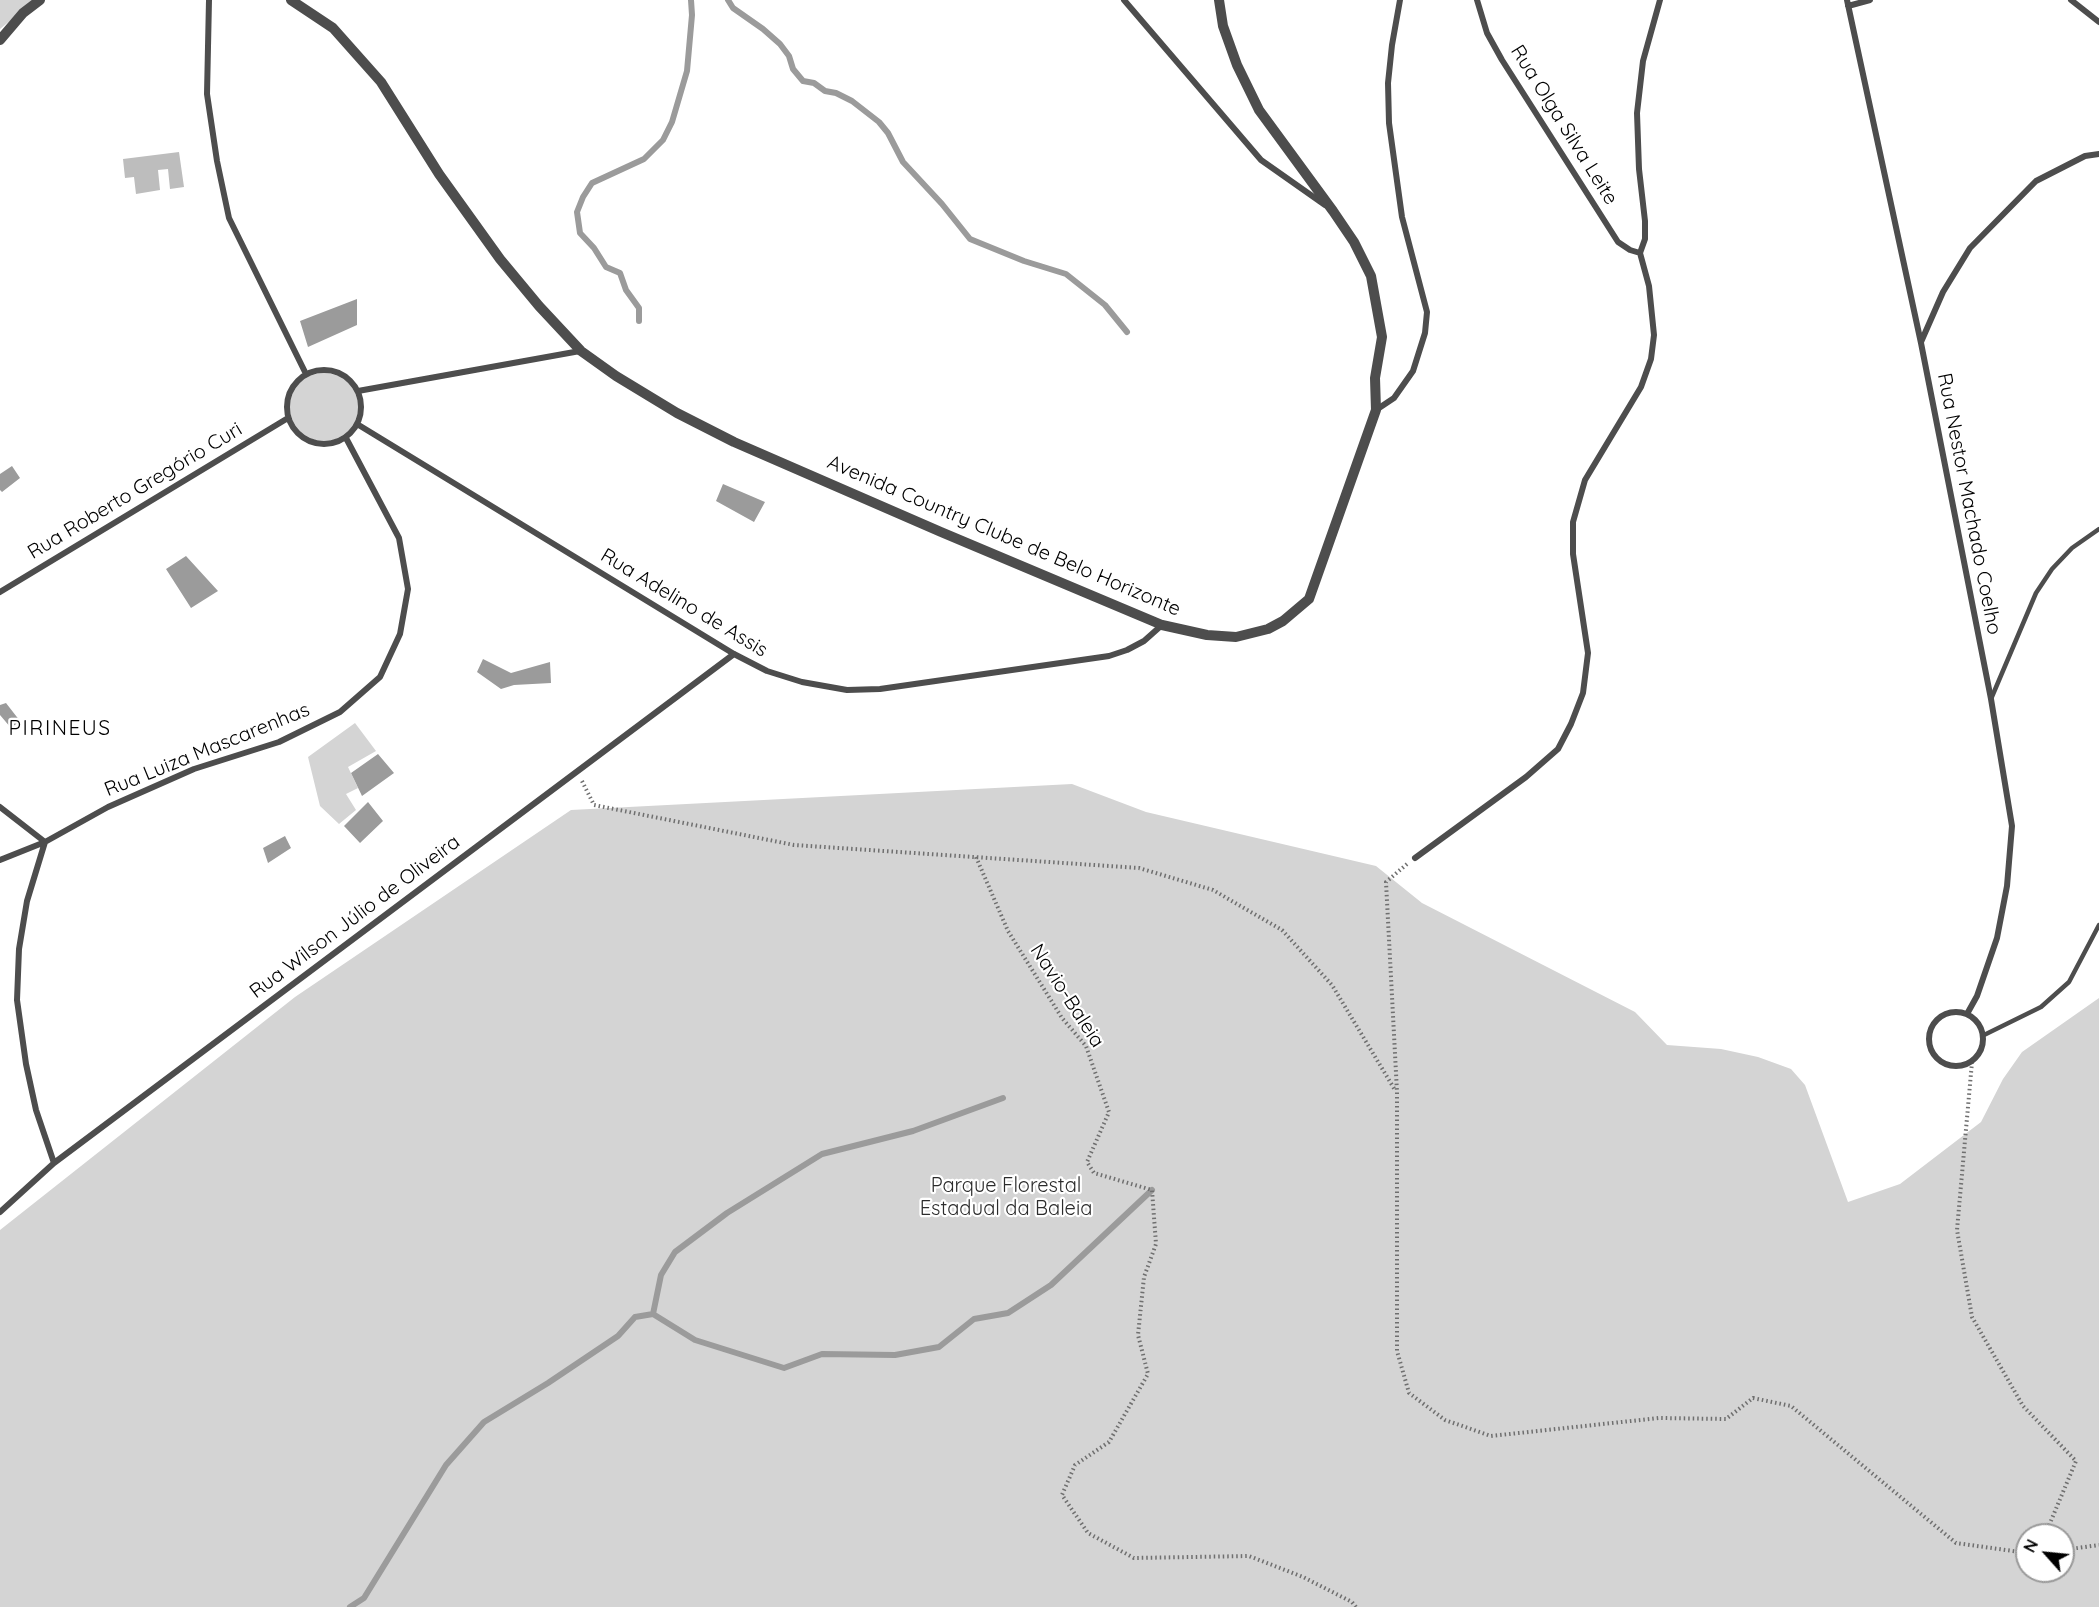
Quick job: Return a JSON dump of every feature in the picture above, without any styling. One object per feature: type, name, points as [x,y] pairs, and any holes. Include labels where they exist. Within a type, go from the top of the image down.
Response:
[{"type":"street","points":[[0,40],[23,13],[40,0]]},
{"type":"street","points":[[209,0],[207,94],[229,218],[306,374]]},
{"type":"street","name":"Avenida Country Clube de Belo Horizonte","points":[[291,0],[333,28],[381,82],[439,174],[500,259],[581,351],[616,376],[677,413],[734,442],[1162,625],[1207,635],[1236,637],[1268,629],[1283,621],[1309,599],[1376,410],[1375,378],[1382,337],[1371,276],[1354,242],[1259,110],[1237,65],[1223,26],[1219,0]]},
{"type":"street","points":[[1124,0],[1261,160],[1333,211]]},
{"type":"street","points":[[1376,410],[1394,398],[1413,371],[1425,333],[1427,312],[1402,217],[1389,123],[1389,73],[1400,0]]},
{"type":"street","name":"Rua Olga Silva Leite","points":[[1477,0],[1487,33],[1502,60],[1618,242],[1640,253]]},
{"type":"street","points":[[1415,858],[1526,777],[1558,749],[1583,693],[1588,652],[1573,554],[1574,522],[1585,480],[1641,387],[1651,359],[1654,335],[1649,286],[1640,253],[1645,239],[1637,114],[1643,61],[1660,0]]},
{"type":"street","points":[[1847,3],[1870,0]]},
{"type":"street","points":[[2071,0],[2099,22]]},
{"type":"street","name":"Rua Nestor Machado Coelho","points":[[1847,3],[1921,343],[1991,699],[2012,826],[2008,876],[1990,960],[1977,996],[1967,1014]]},
{"type":"street","points":[[1921,343],[1943,292],[1970,248],[2036,181],[2085,156],[2099,154]]},
{"type":"street","points":[[358,390],[581,351]]},
{"type":"street","points":[[325,369],[335,371],[345,375],[358,390],[361,413],[357,424],[346,438],[333,444],[319,445],[306,440],[295,431],[288,418],[286,406],[289,393],[296,382],[306,374],[325,369]]},
{"type":"street","name":"Rua Roberto Gregório Curi","points":[[0,592],[288,418]]},
{"type":"street","name":"Rua Adelino de Assis","points":[[357,424],[734,654],[766,671],[802,682],[847,690],[880,689],[1109,656],[1127,650],[1162,625]]},
{"type":"street","name":"Rua Luiza Mascarenhas","points":[[0,860],[45,842],[108,807],[194,769],[279,742],[340,712],[380,677],[400,634],[408,589],[399,538],[346,438]]},
{"type":"street","name":"Rua Wilson Júlio de Oliveira","points":[[0,1212],[54,1163],[734,654]]},
{"type":"street","points":[[0,807],[45,842],[27,901],[19,949],[17,1000],[26,1064],[36,1110],[54,1163]]},
{"type":"street","points":[[1947,1013],[1967,1014],[1978,1022],[1984,1035],[1979,1055],[1972,1062],[1963,1066],[1952,1067],[1942,1064],[1930,1048],[1931,1027],[1947,1013]]},
{"type":"lane","points":[[1991,699],[2036,593],[2052,569],[2072,548],[2099,529]]},
{"type":"lane","points":[[1984,1035],[2041,1007],[2069,982],[2099,925]]},
{"type":"path","points":[[578,772],[594,805],[794,845],[1139,868],[1213,890],[1282,930],[1332,985],[1397,1092]]},
{"type":"path","name":"Navio-Baleia","points":[[976,857],[1008,931],[1062,1018],[1086,1046],[1109,1112],[1087,1162],[1094,1173],[1152,1190],[1156,1244],[1144,1277],[1138,1335],[1148,1374],[1109,1442],[1075,1464],[1062,1495],[1088,1533],[1134,1558],[1249,1556],[1303,1577],[1352,1602],[1356,1607]]},
{"type":"path","points":[[1415,858],[1386,882],[1397,1092],[1397,1351],[1409,1393],[1445,1420],[1491,1436],[1659,1418],[1726,1419],[1753,1398],[1791,1406],[1956,1543],[2015,1550]]},
{"type":"path","points":[[1972,1062],[1957,1230],[1972,1317],[2023,1406],[2076,1461],[2050,1523]]},
{"type":"path","points":[[2075,1548],[2099,1545]]},
{"type":"green space","points":[[0,0],[35,0],[0,29]]},
{"type":"green space","points":[[317,373],[331,373],[343,378],[353,388],[358,407],[353,426],[343,436],[331,441],[317,441],[305,436],[295,426],[290,414],[290,400],[295,388],[305,378]]},
{"type":"green space","points":[[355,723],[376,751],[348,767],[358,788],[346,794],[356,810],[339,824],[320,806],[308,757]]},
{"type":"green space","name":"Parque Florestal Estadual da Baleia","points":[[1072,784],[1146,812],[1376,866],[1422,903],[1635,1012],[1667,1045],[1721,1049],[1758,1057],[1791,1069],[1805,1085],[1848,1202],[1900,1184],[1981,1122],[2003,1079],[2022,1052],[2099,998],[2099,1607],[0,1607],[0,1230],[295,997],[571,810]]},
{"type":"shaded area","points":[[357,299],[357,325],[308,347],[300,321]]},
{"type":"shaded area","points":[[12,466],[20,478],[2,492],[0,474]]},
{"type":"shaded area","points":[[723,484],[765,502],[754,522],[716,501]]},
{"type":"shaded area","points":[[186,556],[218,591],[191,608],[166,569]]},
{"type":"shaded area","points":[[483,659],[511,673],[550,662],[551,683],[514,685],[501,689],[477,672]]},
{"type":"shaded area","points":[[6,703],[20,721],[11,728],[0,715],[0,705]]},
{"type":"shaded area","points":[[378,754],[394,773],[362,796],[351,773]]},
{"type":"shaded area","points":[[368,802],[383,821],[360,843],[344,826]]},
{"type":"shaded area","points":[[285,836],[291,848],[268,863],[263,848]]},
{"type":"building","points":[[179,152],[184,187],[170,189],[168,169],[158,170],[160,190],[136,194],[134,177],[125,178],[123,159]]},
{"type":"waterway","points":[[639,321],[639,308],[626,290],[620,273],[606,267],[594,248],[580,233],[577,212],[592,183],[644,159],[663,140],[672,122],[687,71],[692,15],[691,0]]},
{"type":"waterway","points":[[728,0],[733,8],[780,44],[789,56],[793,69],[803,81],[814,83],[825,91],[836,93],[852,101],[879,122],[888,133],[903,162],[942,204],[970,239],[1024,261],[1066,274],[1105,305],[1127,332]]},
{"type":"waterway","points":[[350,1607],[364,1598],[446,1465],[484,1422],[618,1336],[635,1317],[653,1314],[661,1275],[675,1252],[727,1213],[822,1154],[913,1131],[1003,1098]]},
{"type":"waterway","points":[[653,1314],[695,1340],[784,1368],[822,1354],[895,1355],[939,1347],[974,1319],[1008,1313],[1051,1285],[1152,1190]]},
{"type":"district","name":"PIRINEUS","points":[[60,729]]}]
